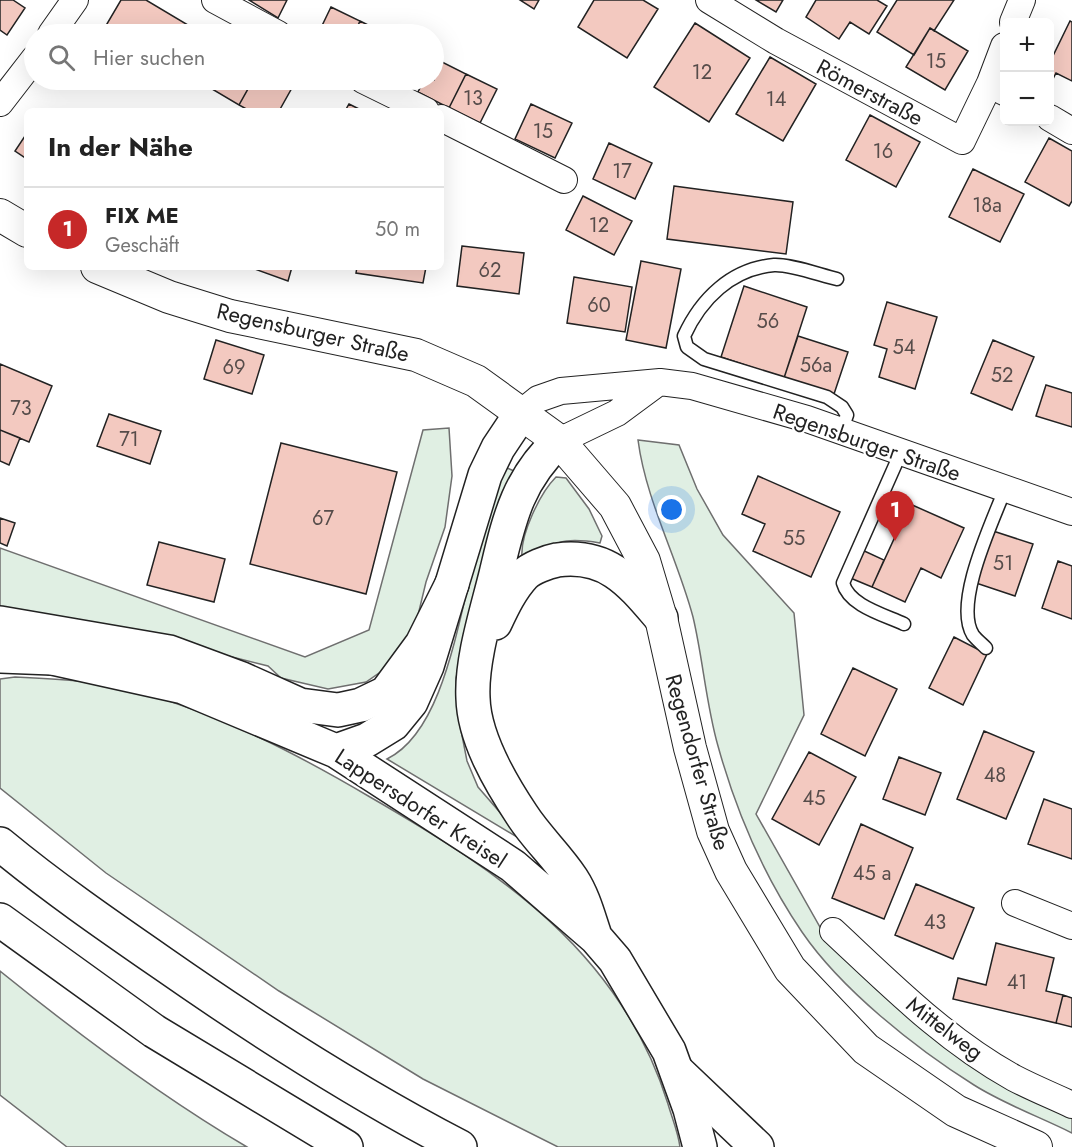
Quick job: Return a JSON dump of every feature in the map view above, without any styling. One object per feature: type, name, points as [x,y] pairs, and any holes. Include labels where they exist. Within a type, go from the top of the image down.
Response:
[{"type":"highway","points":[[336,751],[367,740],[393,724],[411,702],[428,666],[485,475],[498,448],[522,412]]},
{"type":"highway","points":[[559,441],[541,458],[521,490],[512,511],[484,621],[472,699],[481,738],[522,815],[573,881],[596,938]]},
{"type":"highway","points":[[477,666],[508,596],[525,573],[550,562],[573,558],[592,560],[608,567],[631,583],[661,618]]},
{"type":"highway","points":[[0,623],[169,652],[242,679],[300,705],[338,710],[362,705],[386,693],[422,644],[452,584]]},
{"type":"highway","points":[[0,634],[52,658]]},
{"type":"highway","name":"Lappersdorfer Kreisel","points":[[0,657],[52,658],[183,687],[336,751],[513,866],[596,938],[628,980],[660,1032],[677,1071],[700,1147]]},
{"type":"highway","points":[[0,844],[125,938],[250,1024],[407,1119],[460,1147]]},
{"type":"highway","points":[[0,920],[154,1031],[346,1147]]},
{"type":"highway","points":[[677,1071],[757,1147]]},
{"type":"street","points":[[58,24],[75,0]]},
{"type":"street","points":[[215,0],[259,24]]},
{"type":"street","name":"Römerstraße","points":[[708,0],[776,41],[962,141],[997,87]]},
{"type":"street","points":[[1015,18],[1022,0]]},
{"type":"street","points":[[997,87],[1000,71]]},
{"type":"street","points":[[0,103],[24,72]]},
{"type":"street","points":[[383,90],[420,108]]},
{"type":"street","points":[[444,120],[564,180]]},
{"type":"street","points":[[1054,120],[1072,131]]},
{"type":"street","points":[[0,214],[24,229]]},
{"type":"street","name":"Regensburger Straße","points":[[104,270],[169,297],[230,316],[416,355],[476,381],[522,412],[559,441]]},
{"type":"street","points":[[559,441],[617,413],[660,382]]},
{"type":"street","name":"Regensburger Straße","points":[[522,412],[538,399],[561,391],[660,382],[692,386],[807,419],[1072,512]]},
{"type":"street","name":"Regendorfer Straße","points":[[559,441],[615,506],[644,561],[661,618],[690,748],[713,831],[730,871],[790,969],[866,1049],[956,1111],[1036,1147]]},
{"type":"street","points":[[1015,903],[1072,926]]},
{"type":"street","name":"Mittelweg","points":[[834,931],[915,1008],[956,1040],[1014,1078],[1072,1105]]},
{"type":"lane","points":[[837,279],[776,265],[751,270],[713,291],[695,312],[684,336],[687,347],[704,360],[835,402],[847,415],[841,432]]},
{"type":"lane","points":[[901,452],[843,583],[849,596],[904,624]]},
{"type":"lane","points":[[986,648],[973,634],[967,614],[969,592],[1005,489]]},
{"type":"green space","points":[[449,428],[452,476],[445,527],[426,582],[413,636],[392,664],[366,682],[328,689],[281,678],[268,666],[145,635],[0,608],[0,548],[305,657],[369,630],[423,430]]},
{"type":"green space","points":[[638,440],[679,445],[697,489],[723,535],[794,613],[804,715],[756,814],[820,927],[876,989],[1072,1116],[1072,1133],[986,1092],[928,1054],[881,1016],[837,975],[788,911],[752,842],[725,770],[710,714],[693,617],[648,485]]},
{"type":"green space","points":[[507,468],[514,471],[499,501],[456,678],[458,715],[467,761],[478,787],[510,824],[517,837],[387,759],[412,738],[432,707],[447,669],[492,499]]},
{"type":"green space","points":[[556,477],[566,478],[589,509],[602,536],[600,543],[566,541],[522,557],[524,537],[532,515]]},
{"type":"green space","points":[[15,677],[109,685],[140,692],[200,712],[258,737],[343,781],[465,855],[509,887],[550,922],[587,960],[620,1002],[647,1050],[668,1104],[680,1147],[558,1147],[423,1079],[279,991],[106,873],[0,788],[0,679]]},
{"type":"green space","points":[[0,971],[120,1064],[247,1147],[67,1147],[0,1095]]},
{"type":"building","points":[[0,0],[13,0],[25,8],[7,35],[0,30]]},
{"type":"building","points":[[121,0],[146,0],[186,24],[107,24]]},
{"type":"building","points":[[249,0],[287,0],[278,18]]},
{"type":"building","points":[[520,0],[539,0],[534,9]]},
{"type":"building","points":[[594,0],[643,0],[658,9],[627,58],[578,27]]},
{"type":"building","points":[[756,0],[783,0],[776,12]]},
{"type":"building","points":[[816,0],[877,0],[887,6],[869,34],[850,22],[839,39],[806,17]]},
{"type":"building","points":[[897,0],[954,0],[934,31],[930,28],[914,55],[877,32]]},
{"type":"building","points":[[331,7],[360,21],[359,24],[323,24]]},
{"type":"building","points":[[1070,21],[1072,22],[1072,81],[1056,73],[1054,77],[1054,54]]},
{"type":"building","points":[[695,23],[750,58],[709,122],[654,87]]},
{"type":"building","points":[[930,28],[968,51],[945,90],[906,67]]},
{"type":"building","points":[[770,57],[816,84],[783,141],[736,114]]},
{"type":"building","points":[[444,63],[466,74],[449,108],[418,92],[419,90],[444,90]]},
{"type":"building","points":[[466,74],[497,89],[480,123],[449,108]]},
{"type":"building","points":[[214,90],[247,90],[239,105]]},
{"type":"building","points":[[247,90],[291,90],[281,108],[244,108],[239,105]]},
{"type":"building","points":[[531,104],[572,123],[555,158],[515,139]]},
{"type":"building","points":[[870,115],[920,142],[896,187],[846,160]]},
{"type":"building","points":[[24,138],[24,157],[15,151]]},
{"type":"building","points":[[1049,138],[1072,151],[1072,201],[1069,206],[1025,182]]},
{"type":"building","points":[[609,143],[652,163],[635,199],[593,179]]},
{"type":"building","points":[[973,169],[1024,194],[1000,242],[949,217]]},
{"type":"building","points":[[674,186],[793,202],[786,254],[667,239]]},
{"type":"building","points":[[583,196],[632,221],[614,255],[566,230]]},
{"type":"building","points":[[462,246],[524,253],[519,294],[457,286]]},
{"type":"building","points":[[641,261],[681,269],[666,348],[626,340]]},
{"type":"building","points":[[257,270],[291,270],[288,281]]},
{"type":"building","points":[[356,270],[425,270],[423,283],[356,273]]},
{"type":"building","points":[[574,277],[632,287],[625,332],[567,323]]},
{"type":"building","points":[[744,286],[807,307],[784,378],[721,357]]},
{"type":"building","points":[[887,302],[937,317],[915,389],[879,377],[887,349],[874,345]]},
{"type":"building","points":[[798,336],[848,352],[834,394],[784,378]]},
{"type":"building","points":[[216,340],[264,355],[252,394],[204,379]]},
{"type":"building","points":[[993,340],[1034,357],[1012,410],[971,393]]},
{"type":"building","points":[[0,364],[52,386],[29,442],[0,430]]},
{"type":"building","points":[[1046,385],[1072,393],[1072,427],[1036,416]]},
{"type":"building","points":[[109,414],[161,431],[150,464],[97,446]]},
{"type":"building","points":[[0,430],[20,438],[9,465],[0,461]]},
{"type":"building","points":[[281,443],[397,472],[366,594],[250,564]]},
{"type":"building","points":[[758,476],[840,512],[811,577],[753,551],[765,524],[742,514]]},
{"type":"building","points":[[910,504],[964,528],[941,578],[921,568],[905,602],[872,587]]},
{"type":"building","points":[[0,518],[15,523],[7,546],[0,543]]},
{"type":"building","points":[[990,530],[1033,544],[1015,596],[973,582]]},
{"type":"building","points":[[159,542],[225,559],[214,602],[147,585]]},
{"type":"building","points":[[860,549],[884,560],[872,587],[848,577]]},
{"type":"building","points":[[1058,561],[1072,566],[1072,619],[1042,608]]},
{"type":"building","points":[[954,637],[987,654],[963,705],[929,688]]},
{"type":"building","points":[[853,668],[897,689],[865,756],[821,734]]},
{"type":"building","points":[[984,731],[1034,752],[1006,819],[957,799]]},
{"type":"building","points":[[809,752],[856,777],[819,845],[772,819]]},
{"type":"building","points":[[899,757],[941,773],[925,815],[883,799]]},
{"type":"building","points":[[1044,799],[1072,809],[1072,859],[1028,844]]},
{"type":"building","points":[[861,824],[913,848],[884,919],[832,898]]},
{"type":"building","points":[[916,884],[974,908],[953,959],[895,935]]},
{"type":"building","points":[[996,943],[1054,958],[1046,991],[1063,995],[1056,1023],[953,999],[958,978],[986,985]]},
{"type":"building","points":[[1063,995],[1072,998],[1072,1027],[1056,1023]]},
{"type":"place","name":"FIX ME","points":[[895,541]]}]
